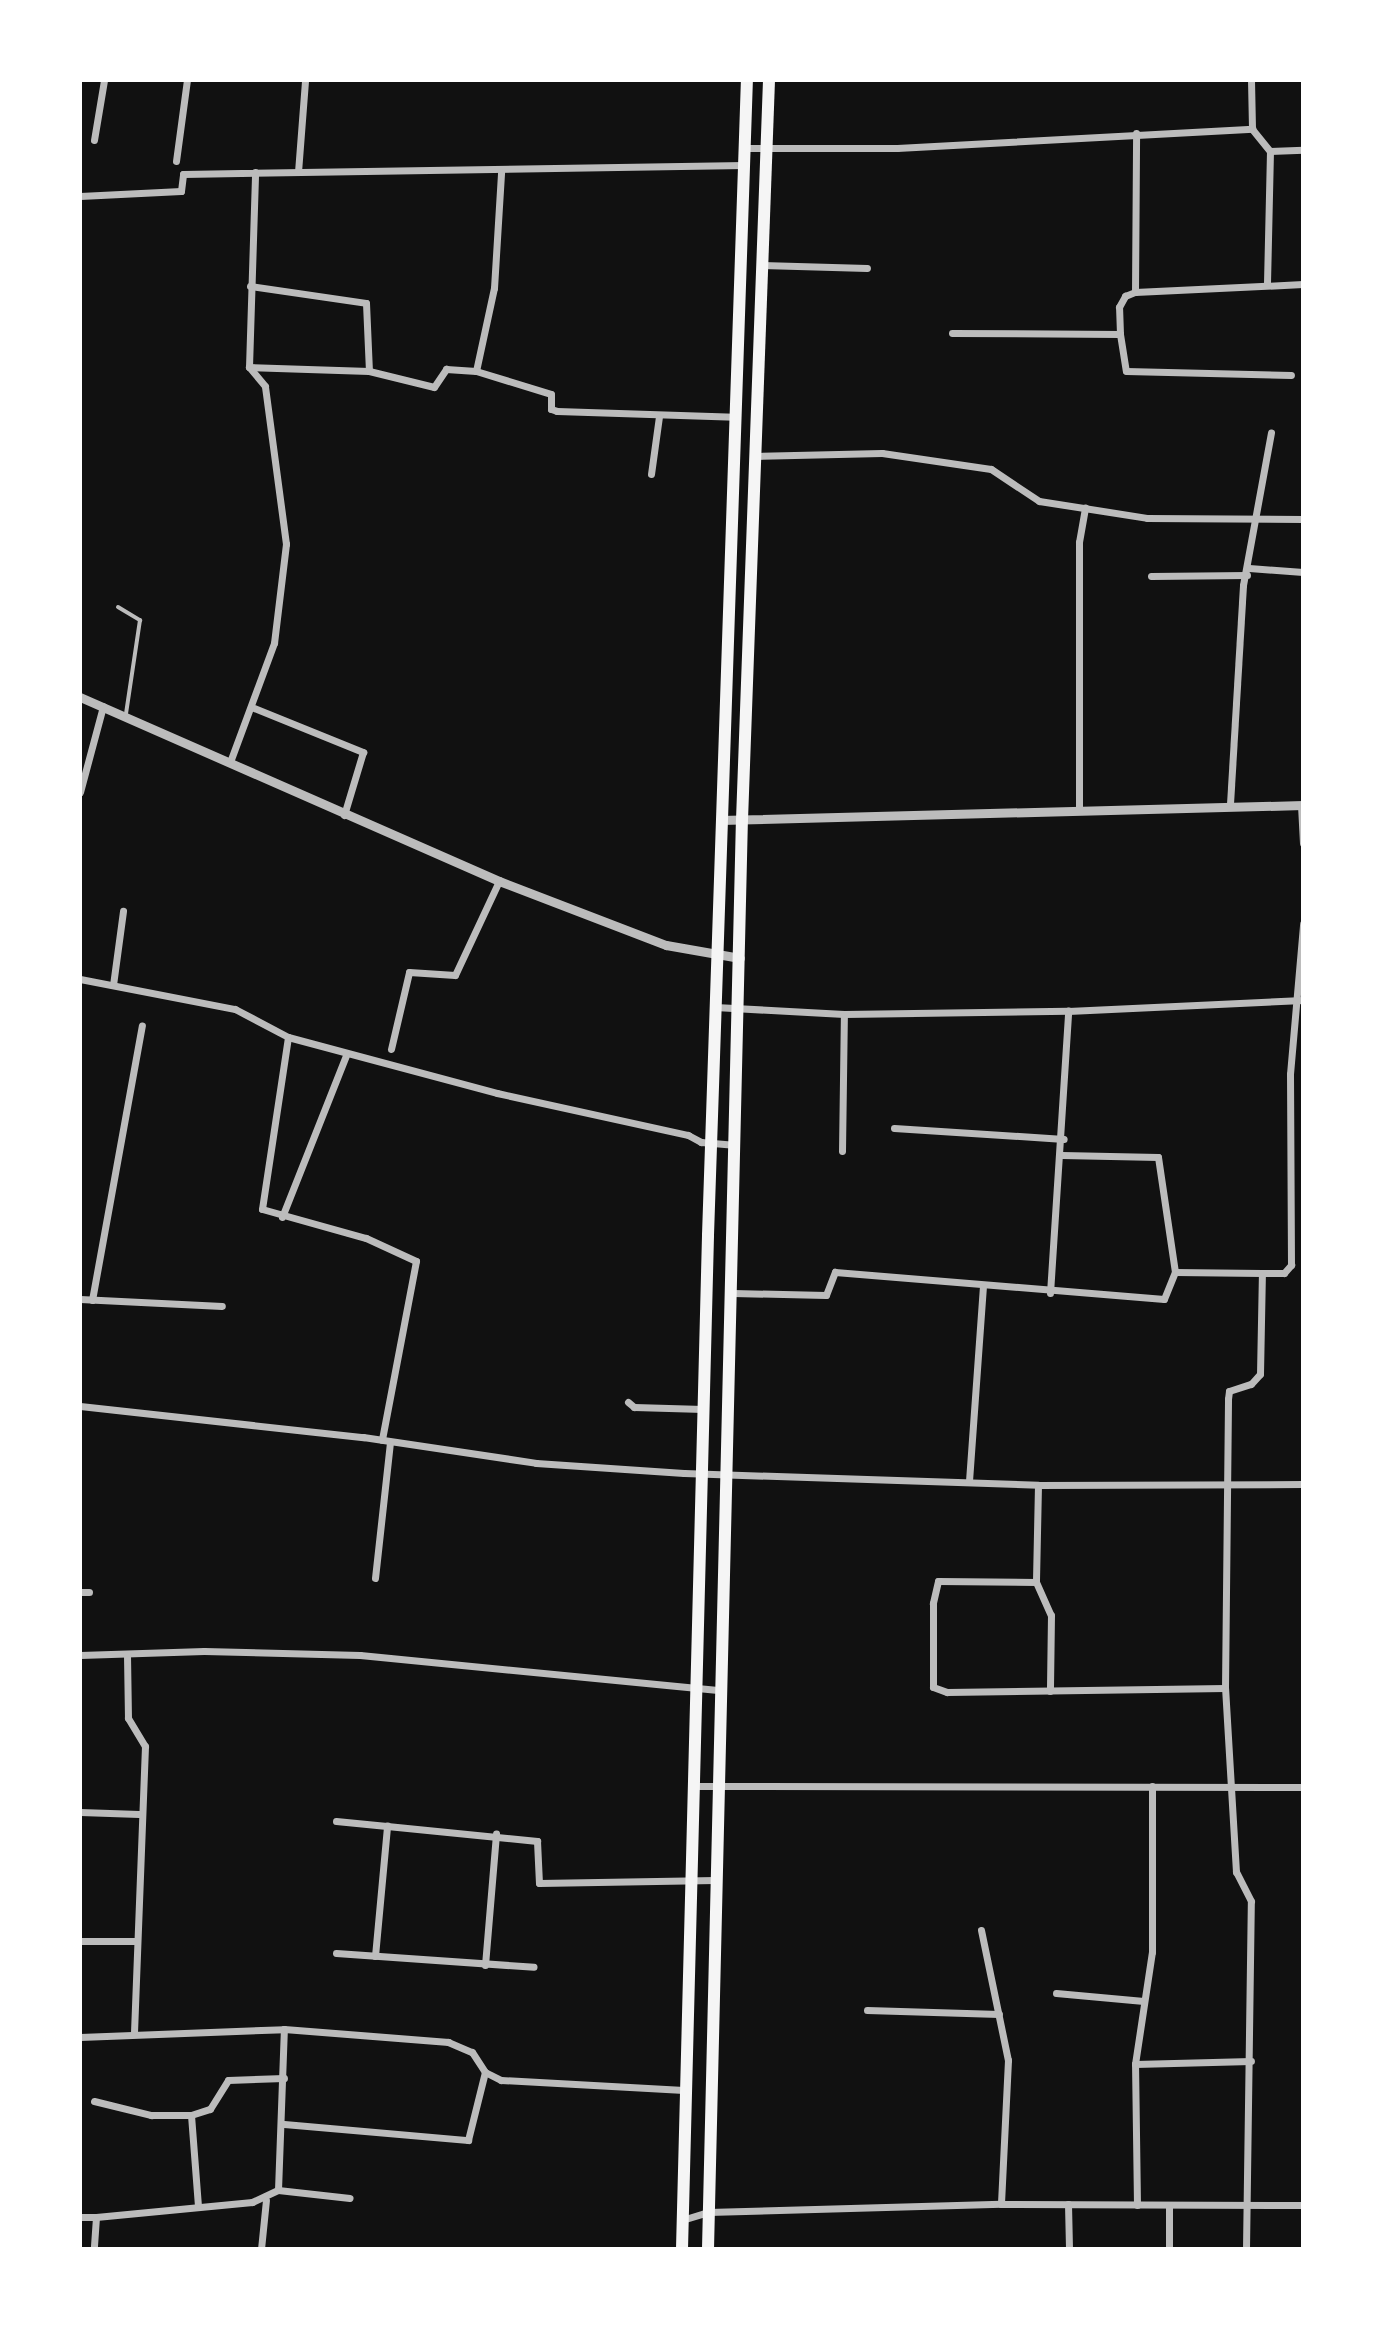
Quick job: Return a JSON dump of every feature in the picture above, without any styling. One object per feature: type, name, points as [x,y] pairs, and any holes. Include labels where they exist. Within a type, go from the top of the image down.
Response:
[{"type":"main road","points":[[682,2249],[720,820],[747,80]]},
{"type":"main road","points":[[708,2249],[742,820],[769,80]]},
{"type":"main road","points":[[732,496],[754,497]]},
{"type":"main road","points":[[700,1522],[725,1522]]},
{"type":"street","points":[[94,140],[104,80]]},
{"type":"street","points":[[176,161],[187,80]]},
{"type":"street","points":[[298,172],[305,80]]},
{"type":"street","points":[[1251,80],[1252,129],[1270,151],[1267,284]]},
{"type":"street","points":[[746,148],[897,148],[1252,129]]},
{"type":"street","points":[[1135,292],[1136,133]]},
{"type":"street","points":[[1270,151],[1303,150]]},
{"type":"street","points":[[80,196],[181,191],[183,174],[501,172],[744,165]]},
{"type":"street","points":[[230,762],[254,708],[274,643],[286,544],[265,386],[249,367],[255,172]]},
{"type":"street","points":[[476,371],[494,288],[501,172]]},
{"type":"street","points":[[762,265],[867,268]]},
{"type":"street","points":[[1291,375],[1139,374],[1126,371],[1119,307],[1125,296],[1135,292],[1303,284]]},
{"type":"street","points":[[250,286],[366,303],[369,371]]},
{"type":"street","points":[[952,333],[1120,334]]},
{"type":"street","points":[[249,367],[369,371],[434,387],[446,369],[476,371],[551,394],[554,411],[734,417]]},
{"type":"street","points":[[651,474],[659,416]]},
{"type":"street","points":[[1230,804],[1248,572],[1271,433]]},
{"type":"street","points":[[754,456],[882,453],[991,469],[1039,501],[1147,518],[1303,519]]},
{"type":"street","points":[[1079,807],[1079,542],[1085,508]]},
{"type":"street","points":[[1151,576],[1303,572]]},
{"type":"street","points":[[80,697],[499,881],[666,945],[716,957],[740,958]]},
{"type":"street","points":[[80,792],[103,706]]},
{"type":"street","points":[[254,708],[363,752],[364,763],[344,815]]},
{"type":"street","points":[[720,820],[1079,807],[1302,805],[1303,843]]},
{"type":"street","points":[[391,1049],[409,972],[455,975],[499,881]]},
{"type":"street","points":[[113,985],[123,911]]},
{"type":"street","points":[[1175,1272],[1284,1273],[1291,1265],[1294,1000],[1303,924]]},
{"type":"street","points":[[80,979],[235,1009],[288,1037],[711,1144],[736,1145]]},
{"type":"street","points":[[715,1007],[844,1014],[1068,1011],[1303,1000]]},
{"type":"street","points":[[1050,1293],[1064,1139],[1068,1011]]},
{"type":"street","points":[[842,1151],[844,1014]]},
{"type":"street","points":[[92,1300],[142,1026]]},
{"type":"street","points":[[288,1037],[260,1203],[282,1217],[366,1238],[415,1258],[386,1441],[375,1578]]},
{"type":"street","points":[[282,1217],[347,1053]]},
{"type":"street","points":[[894,1128],[1064,1139]]},
{"type":"street","points":[[733,1293],[829,1294],[835,1272],[915,1276],[983,1288],[1164,1299],[1175,1272],[1158,1157],[1062,1155]]},
{"type":"street","points":[[1246,2249],[1251,1901],[1236,1876],[1225,1688],[1229,1391],[1251,1384],[1260,1374],[1262,1273]]},
{"type":"street","points":[[969,1481],[983,1288]]},
{"type":"street","points":[[80,1299],[222,1306]]},
{"type":"street","points":[[628,1402],[634,1407],[703,1409]]},
{"type":"street","points":[[80,1406],[386,1441],[536,1463],[701,1473],[1038,1485],[1303,1484]]},
{"type":"street","points":[[1038,1485],[1036,1582],[1051,1615],[1050,1691]]},
{"type":"street","points":[[1036,1582],[938,1581],[930,1679],[936,1690],[1225,1688]]},
{"type":"street","points":[[80,1655],[360,1655],[720,1690]]},
{"type":"street","points":[[127,1655],[128,1718],[145,1746],[134,1941],[134,2033]]},
{"type":"street","points":[[693,1786],[718,1789],[1231,1784],[1303,1787]]},
{"type":"street","points":[[1137,2205],[1135,2064],[1152,1952],[1152,1786]]},
{"type":"street","points":[[80,1812],[139,1814]]},
{"type":"street","points":[[336,1821],[496,1833],[539,1843],[539,1883],[715,1880]]},
{"type":"street","points":[[375,1956],[387,1826]]},
{"type":"street","points":[[485,1965],[496,1833]]},
{"type":"street","points":[[981,1930],[1008,2060],[1001,2204]]},
{"type":"street","points":[[80,1941],[134,1941]]},
{"type":"street","points":[[336,1953],[534,1967]]},
{"type":"street","points":[[1056,1993],[1144,2001]]},
{"type":"street","points":[[867,2010],[999,2014]]},
{"type":"street","points":[[80,2037],[284,2029],[448,2042],[477,2056],[485,2072],[501,2080],[684,2090]]},
{"type":"street","points":[[80,2217],[266,2200],[278,2190],[284,2124],[284,2029]]},
{"type":"street","points":[[1135,2064],[1251,2061]]},
{"type":"street","points":[[284,2124],[468,2140],[485,2072]]},
{"type":"street","points":[[94,2101],[151,2115],[191,2115],[210,2109],[228,2080],[284,2078]]},
{"type":"street","points":[[191,2115],[198,2206]]},
{"type":"street","points":[[278,2190],[350,2198]]},
{"type":"street","points":[[261,2249],[266,2200]]},
{"type":"street","points":[[682,2220],[708,2212],[1001,2204],[1303,2205]]},
{"type":"street","points":[[1068,2204],[1069,2249]]},
{"type":"street","points":[[1169,2205],[1169,2249]]},
{"type":"street","points":[[94,2249],[96,2217]]},
{"type":"lane","points":[[118,607],[140,620],[126,716]]}]
